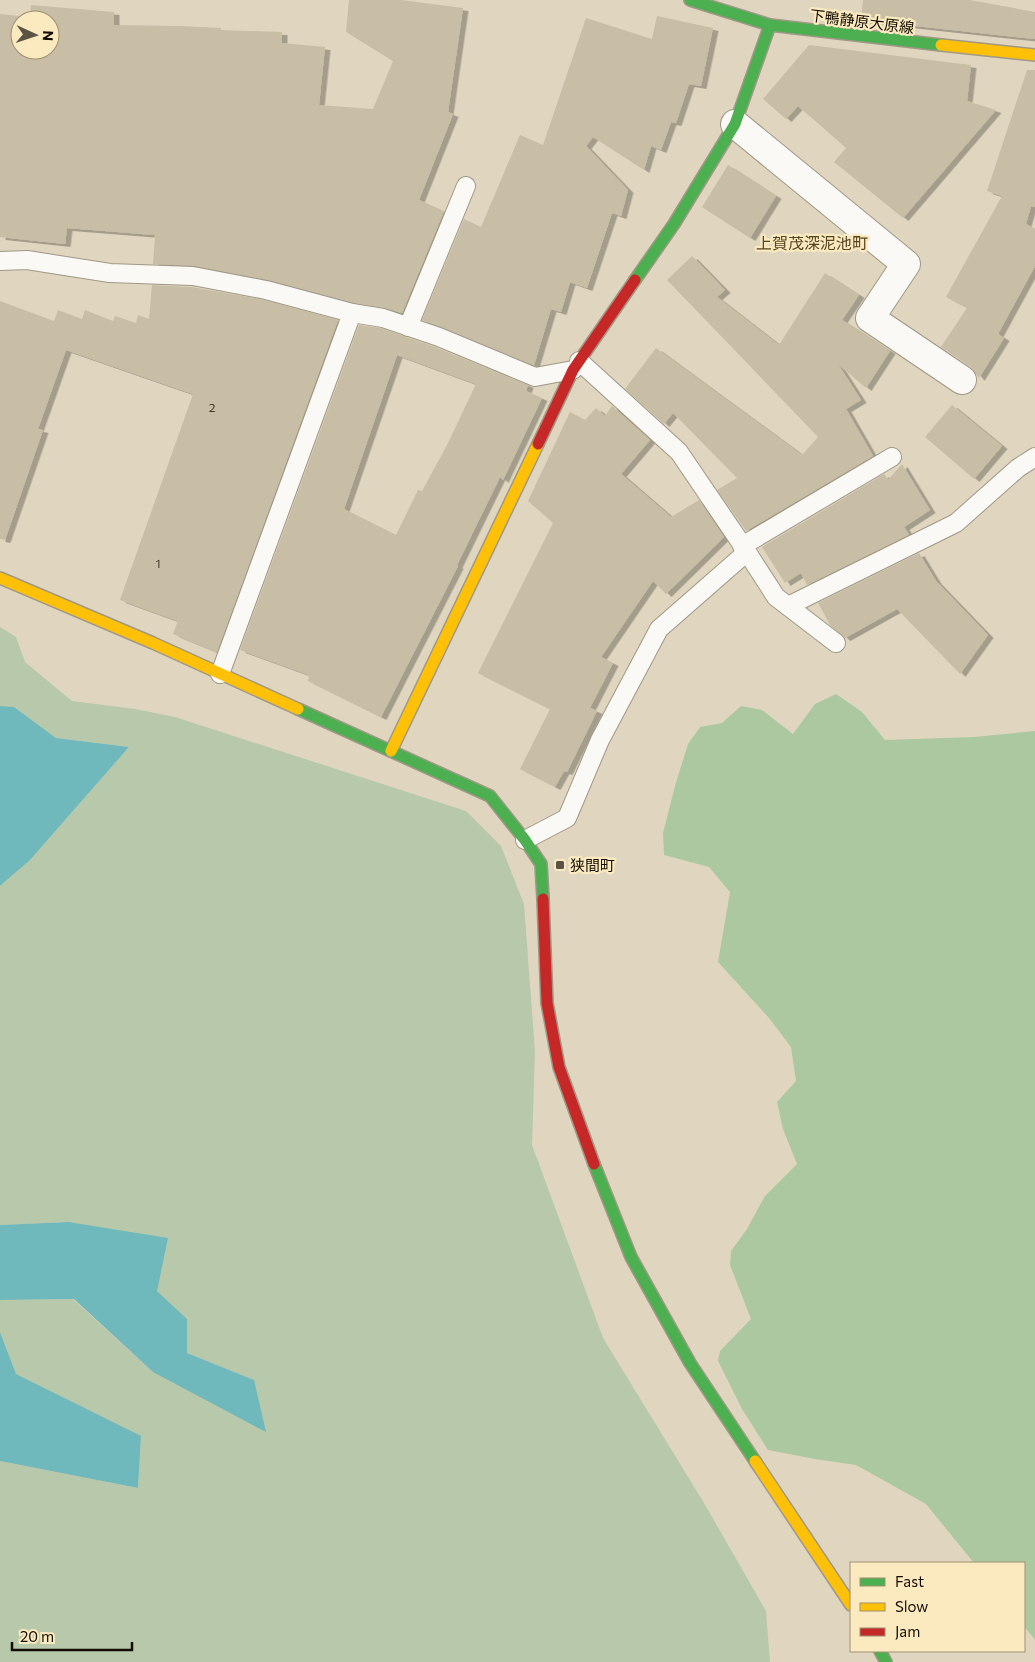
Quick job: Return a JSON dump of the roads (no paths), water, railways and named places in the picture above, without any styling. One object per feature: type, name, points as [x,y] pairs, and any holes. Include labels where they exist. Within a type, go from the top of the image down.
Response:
[{"type":"street","name":"下鴨静原大原線","points":[[690,0],[770,25],[1035,55]]},
{"type":"street","points":[[391,750],[576,366],[674,224],[735,124],[770,25]]},
{"type":"street","points":[[735,124],[906,264],[870,318],[962,380]]},
{"type":"street","points":[[0,578],[391,750],[490,796],[525,840],[541,864],[547,1003],[559,1067],[582,1134],[631,1257],[690,1363],[850,1603]]},
{"type":"lane","points":[[408,327],[466,186]]},
{"type":"lane","points":[[0,261],[27,260],[110,273],[193,276],[266,290],[352,313],[383,318],[439,337],[536,377],[576,366],[679,452],[776,597],[836,644]]},
{"type":"lane","points":[[220,674],[352,313]]},
{"type":"lane","points":[[525,840],[567,818],[600,740],[659,629],[745,549],[892,457]]},
{"type":"lane","points":[[788,606],[956,523],[1018,468],[1035,457]]},
{"type":"water","points":[[0,706],[14,707],[56,738],[129,747],[30,860],[0,886]]},
{"type":"water","points":[[68,1222],[168,1238],[157,1291],[187,1319],[187,1353],[254,1380],[266,1432],[153,1372],[74,1299],[0,1300],[0,1225]]},
{"type":"water","points":[[0,1332],[16,1374],[141,1436],[138,1488],[0,1461]]},
{"type":"place","name":"狭間町","points":[[560,865]]},
{"type":"district","name":"上賀茂深泥池町","points":[[812,242]]}]
